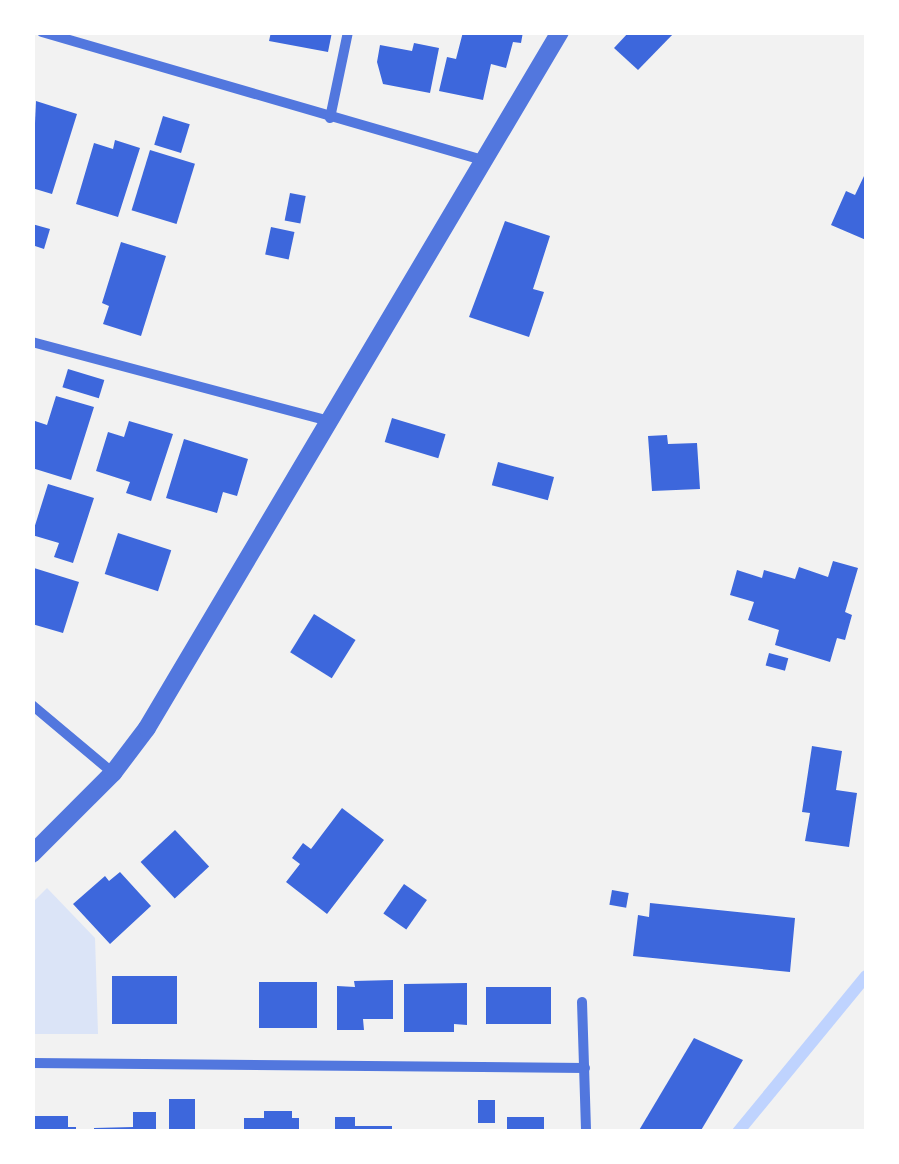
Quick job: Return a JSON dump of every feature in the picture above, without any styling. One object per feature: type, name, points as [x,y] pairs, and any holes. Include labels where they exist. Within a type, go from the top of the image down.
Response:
[{"type":"street","points":[[330,118],[348,32]]},
{"type":"street","points":[[32,854],[113,773],[147,728],[560,32]]},
{"type":"street","points":[[44,33],[485,160]]},
{"type":"street","points":[[32,342],[330,422]]},
{"type":"street","points":[[32,706],[113,773]]},
{"type":"street","points":[[582,1002],[586,1132]]},
{"type":"street","points":[[32,1063],[585,1068]]},
{"type":"shaded area","points":[[47,888],[95,938],[98,1034],[33,1034],[33,902]]},
{"type":"building","points":[[271,32],[332,32],[328,52],[269,41]]},
{"type":"building","points":[[463,32],[523,32],[521,43],[513,42],[506,68],[491,64],[483,100],[439,91],[447,57],[456,59]]},
{"type":"building","points":[[629,32],[675,32],[638,70],[614,48]]},
{"type":"building","points":[[414,43],[439,48],[430,93],[383,84],[377,62],[380,45],[412,51]]},
{"type":"building","points":[[36,101],[77,114],[52,194],[32,188]]},
{"type":"building","points":[[163,116],[190,124],[181,153],[154,145]]},
{"type":"building","points":[[115,140],[140,148],[118,217],[76,204],[94,143],[113,149]]},
{"type":"building","points":[[150,150],[195,164],[177,224],[132,210]]},
{"type":"building","points":[[864,176],[866,240],[831,225],[846,191],[855,195]]},
{"type":"building","points":[[290,193],[306,196],[300,224],[285,220]]},
{"type":"building","points":[[505,221],[550,236],[533,289],[544,292],[529,337],[469,317]]},
{"type":"building","points":[[32,224],[50,229],[44,249],[32,245]]},
{"type":"building","points":[[271,227],[294,232],[289,259],[265,254]]},
{"type":"building","points":[[121,242],[166,256],[141,336],[103,324],[109,306],[102,303]]},
{"type":"building","points":[[68,369],[104,380],[99,398],[62,387]]},
{"type":"building","points":[[56,396],[94,407],[71,480],[32,468],[32,420],[47,425]]},
{"type":"building","points":[[392,418],[446,434],[438,458],[385,442]]},
{"type":"building","points":[[129,421],[173,434],[151,501],[126,493],[130,482],[96,471],[108,432],[124,437]]},
{"type":"building","points":[[667,435],[668,444],[697,443],[700,489],[652,491],[648,436]]},
{"type":"building","points":[[184,439],[248,459],[237,496],[223,492],[217,513],[166,498]]},
{"type":"building","points":[[498,462],[554,477],[548,500],[492,485]]},
{"type":"building","points":[[48,484],[94,498],[73,563],[54,557],[59,543],[32,535]]},
{"type":"building","points":[[118,533],[171,550],[158,591],[105,574]]},
{"type":"building","points":[[833,561],[858,568],[845,612],[852,615],[845,640],[837,638],[830,662],[775,645],[779,630],[748,620],[754,602],[730,595],[737,570],[762,578],[764,570],[795,579],[799,567],[828,577]]},
{"type":"building","points":[[34,568],[79,582],[63,633],[32,624]]},
{"type":"building","points":[[314,614],[356,640],[332,678],[290,652]]},
{"type":"building","points":[[769,653],[788,658],[785,671],[766,666]]},
{"type":"building","points":[[812,746],[842,751],[836,790],[857,793],[849,847],[805,841],[810,813],[802,812]]},
{"type":"building","points":[[342,808],[384,840],[327,914],[286,882],[300,864],[292,858],[303,843],[311,849]]},
{"type":"building","points":[[175,830],[209,867],[175,899],[141,862]]},
{"type":"building","points":[[120,872],[151,906],[110,944],[73,904],[105,876],[109,881]]},
{"type":"building","points":[[404,884],[427,900],[406,930],[383,913]]},
{"type":"building","points":[[612,890],[629,893],[626,908],[609,905]]},
{"type":"building","points":[[650,903],[795,918],[790,972],[633,956],[638,915],[649,917]]},
{"type":"building","points":[[112,976],[177,976],[177,1024],[112,1024]]},
{"type":"building","points":[[393,980],[393,1019],[363,1019],[364,1030],[337,1030],[337,986],[355,987],[354,981]]},
{"type":"building","points":[[259,982],[317,982],[317,1028],[259,1028]]},
{"type":"building","points":[[467,983],[467,1025],[454,1024],[454,1032],[404,1032],[404,984]]},
{"type":"building","points":[[486,987],[551,987],[551,1024],[486,1024]]},
{"type":"building","points":[[694,1038],[743,1060],[700,1132],[638,1132]]},
{"type":"building","points":[[169,1099],[195,1099],[195,1132],[169,1132]]},
{"type":"building","points":[[478,1100],[495,1100],[495,1123],[478,1123]]},
{"type":"building","points":[[264,1111],[292,1111],[292,1118],[299,1118],[299,1132],[244,1132],[244,1118],[264,1118]]},
{"type":"building","points":[[133,1112],[156,1112],[156,1132],[94,1132],[94,1128],[133,1127]]},
{"type":"building","points":[[32,1116],[68,1116],[68,1127],[76,1127],[76,1132],[32,1132]]},
{"type":"building","points":[[335,1117],[355,1117],[355,1126],[392,1126],[392,1132],[335,1132]]},
{"type":"building","points":[[507,1117],[544,1117],[544,1132],[507,1132]]},
{"type":"waterway","points":[[738,1132],[866,976]]}]
